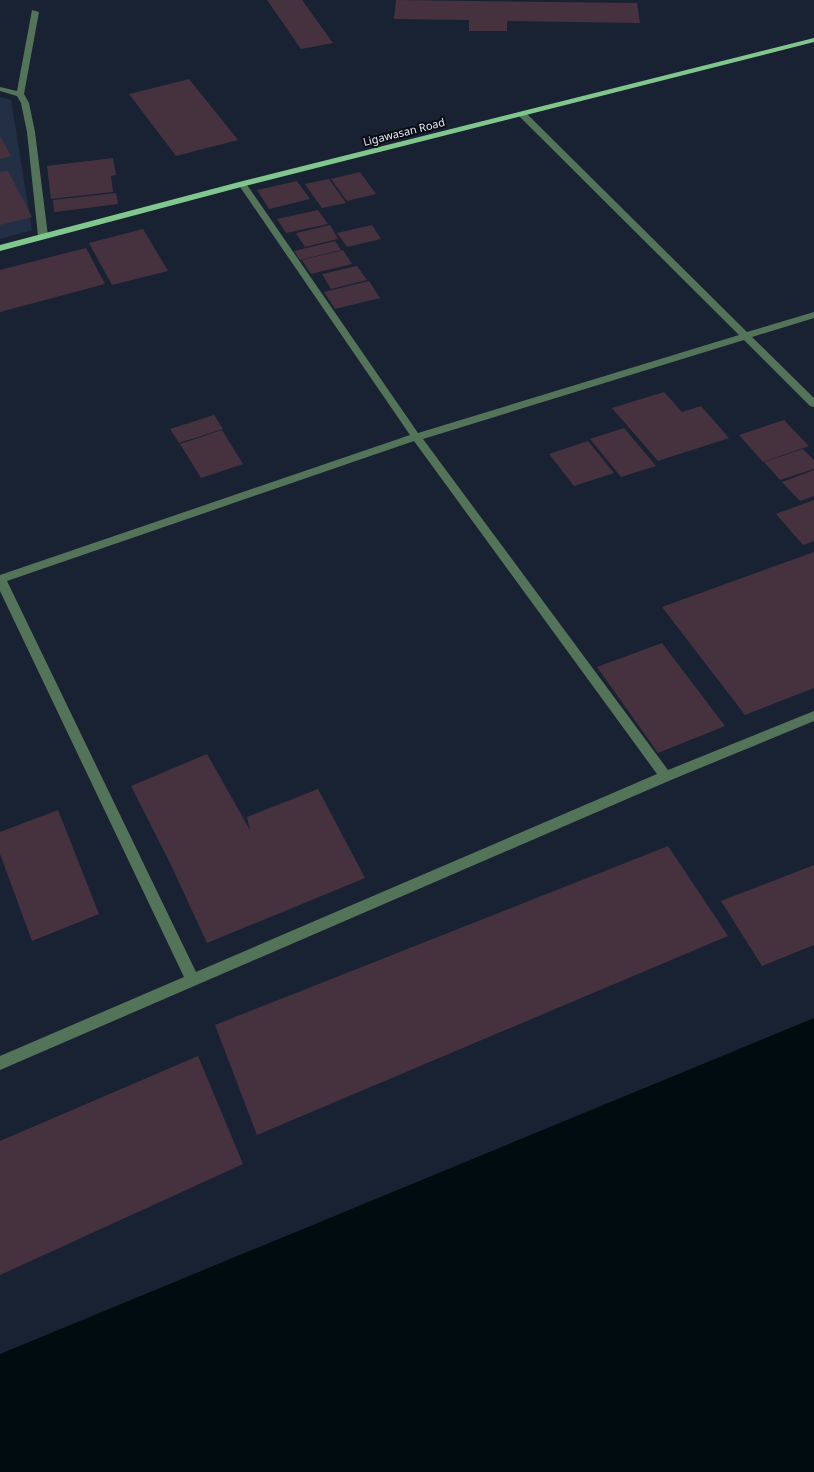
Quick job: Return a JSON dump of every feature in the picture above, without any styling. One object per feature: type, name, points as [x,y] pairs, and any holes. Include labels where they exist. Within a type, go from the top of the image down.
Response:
[{"type":"main road","name":"Ligawasan Road","points":[[0,248],[242,184],[814,40]]},
{"type":"street","points":[[36,12],[20,94],[25,103],[31,132],[43,236]]},
{"type":"street","points":[[0,89],[20,94]]},
{"type":"street","points":[[522,114],[814,404]]},
{"type":"street","points":[[242,184],[416,437],[666,776]]},
{"type":"street","points":[[192,979],[0,579],[416,437],[814,315]]},
{"type":"street","points":[[0,1063],[666,776],[814,716]]},
{"type":"shaded area","points":[[0,97],[11,100],[32,230],[0,239]]},
{"type":"shaded area","points":[[814,1018],[814,1472],[0,1472],[0,1354]]},
{"type":"building","points":[[267,0],[302,0],[333,43],[301,49]]},
{"type":"building","points":[[396,0],[637,3],[640,23],[507,21],[507,31],[469,31],[469,20],[394,19]]},
{"type":"building","points":[[189,79],[238,140],[176,156],[129,94]]},
{"type":"building","points":[[0,136],[11,156],[0,159]]},
{"type":"building","points":[[113,158],[116,175],[111,176],[113,192],[51,199],[47,166]]},
{"type":"building","points":[[8,171],[32,217],[0,225],[0,172]]},
{"type":"building","points":[[360,172],[376,194],[347,201],[331,179]]},
{"type":"building","points":[[329,179],[346,203],[322,208],[305,184]]},
{"type":"building","points":[[297,181],[310,199],[269,209],[257,190]]},
{"type":"building","points":[[116,193],[118,204],[54,212],[53,200]]},
{"type":"building","points":[[318,210],[328,224],[286,233],[277,219]]},
{"type":"building","points":[[330,225],[338,239],[305,247],[296,233]]},
{"type":"building","points":[[372,225],[381,239],[347,247],[337,233]]},
{"type":"building","points":[[143,229],[168,271],[112,285],[89,243]]},
{"type":"building","points":[[335,241],[341,250],[300,260],[294,251]]},
{"type":"building","points":[[86,248],[105,284],[0,312],[0,270]]},
{"type":"building","points":[[343,250],[352,264],[311,274],[302,260]]},
{"type":"building","points":[[357,266],[367,280],[331,289],[322,274]]},
{"type":"building","points":[[369,281],[380,298],[335,309],[324,292]]},
{"type":"building","points":[[664,392],[682,412],[701,406],[729,438],[658,461],[612,408]]},
{"type":"building","points":[[214,415],[223,429],[179,443],[170,429]]},
{"type":"building","points":[[784,420],[809,446],[763,462],[739,435]]},
{"type":"building","points":[[624,428],[656,466],[621,477],[590,439]]},
{"type":"building","points":[[222,430],[243,464],[201,478],[180,444]]},
{"type":"building","points":[[588,441],[614,473],[574,486],[549,454]]},
{"type":"building","points":[[803,449],[814,460],[814,469],[780,480],[764,462]]},
{"type":"building","points":[[814,470],[814,496],[800,501],[782,482]]},
{"type":"building","points":[[814,500],[814,541],[803,545],[776,514]]},
{"type":"building","points":[[814,552],[814,688],[745,715],[662,607]]},
{"type":"building","points":[[662,643],[725,726],[658,753],[597,667]]},
{"type":"building","points":[[207,754],[250,830],[247,817],[318,789],[365,878],[207,943],[171,865],[131,786]]},
{"type":"building","points":[[58,810],[99,914],[32,941],[0,854],[0,832]]},
{"type":"building","points":[[668,846],[728,936],[257,1135],[215,1025]]},
{"type":"building","points":[[814,865],[814,945],[762,966],[721,901]]},
{"type":"building","points":[[198,1056],[243,1164],[0,1275],[0,1141]]}]
